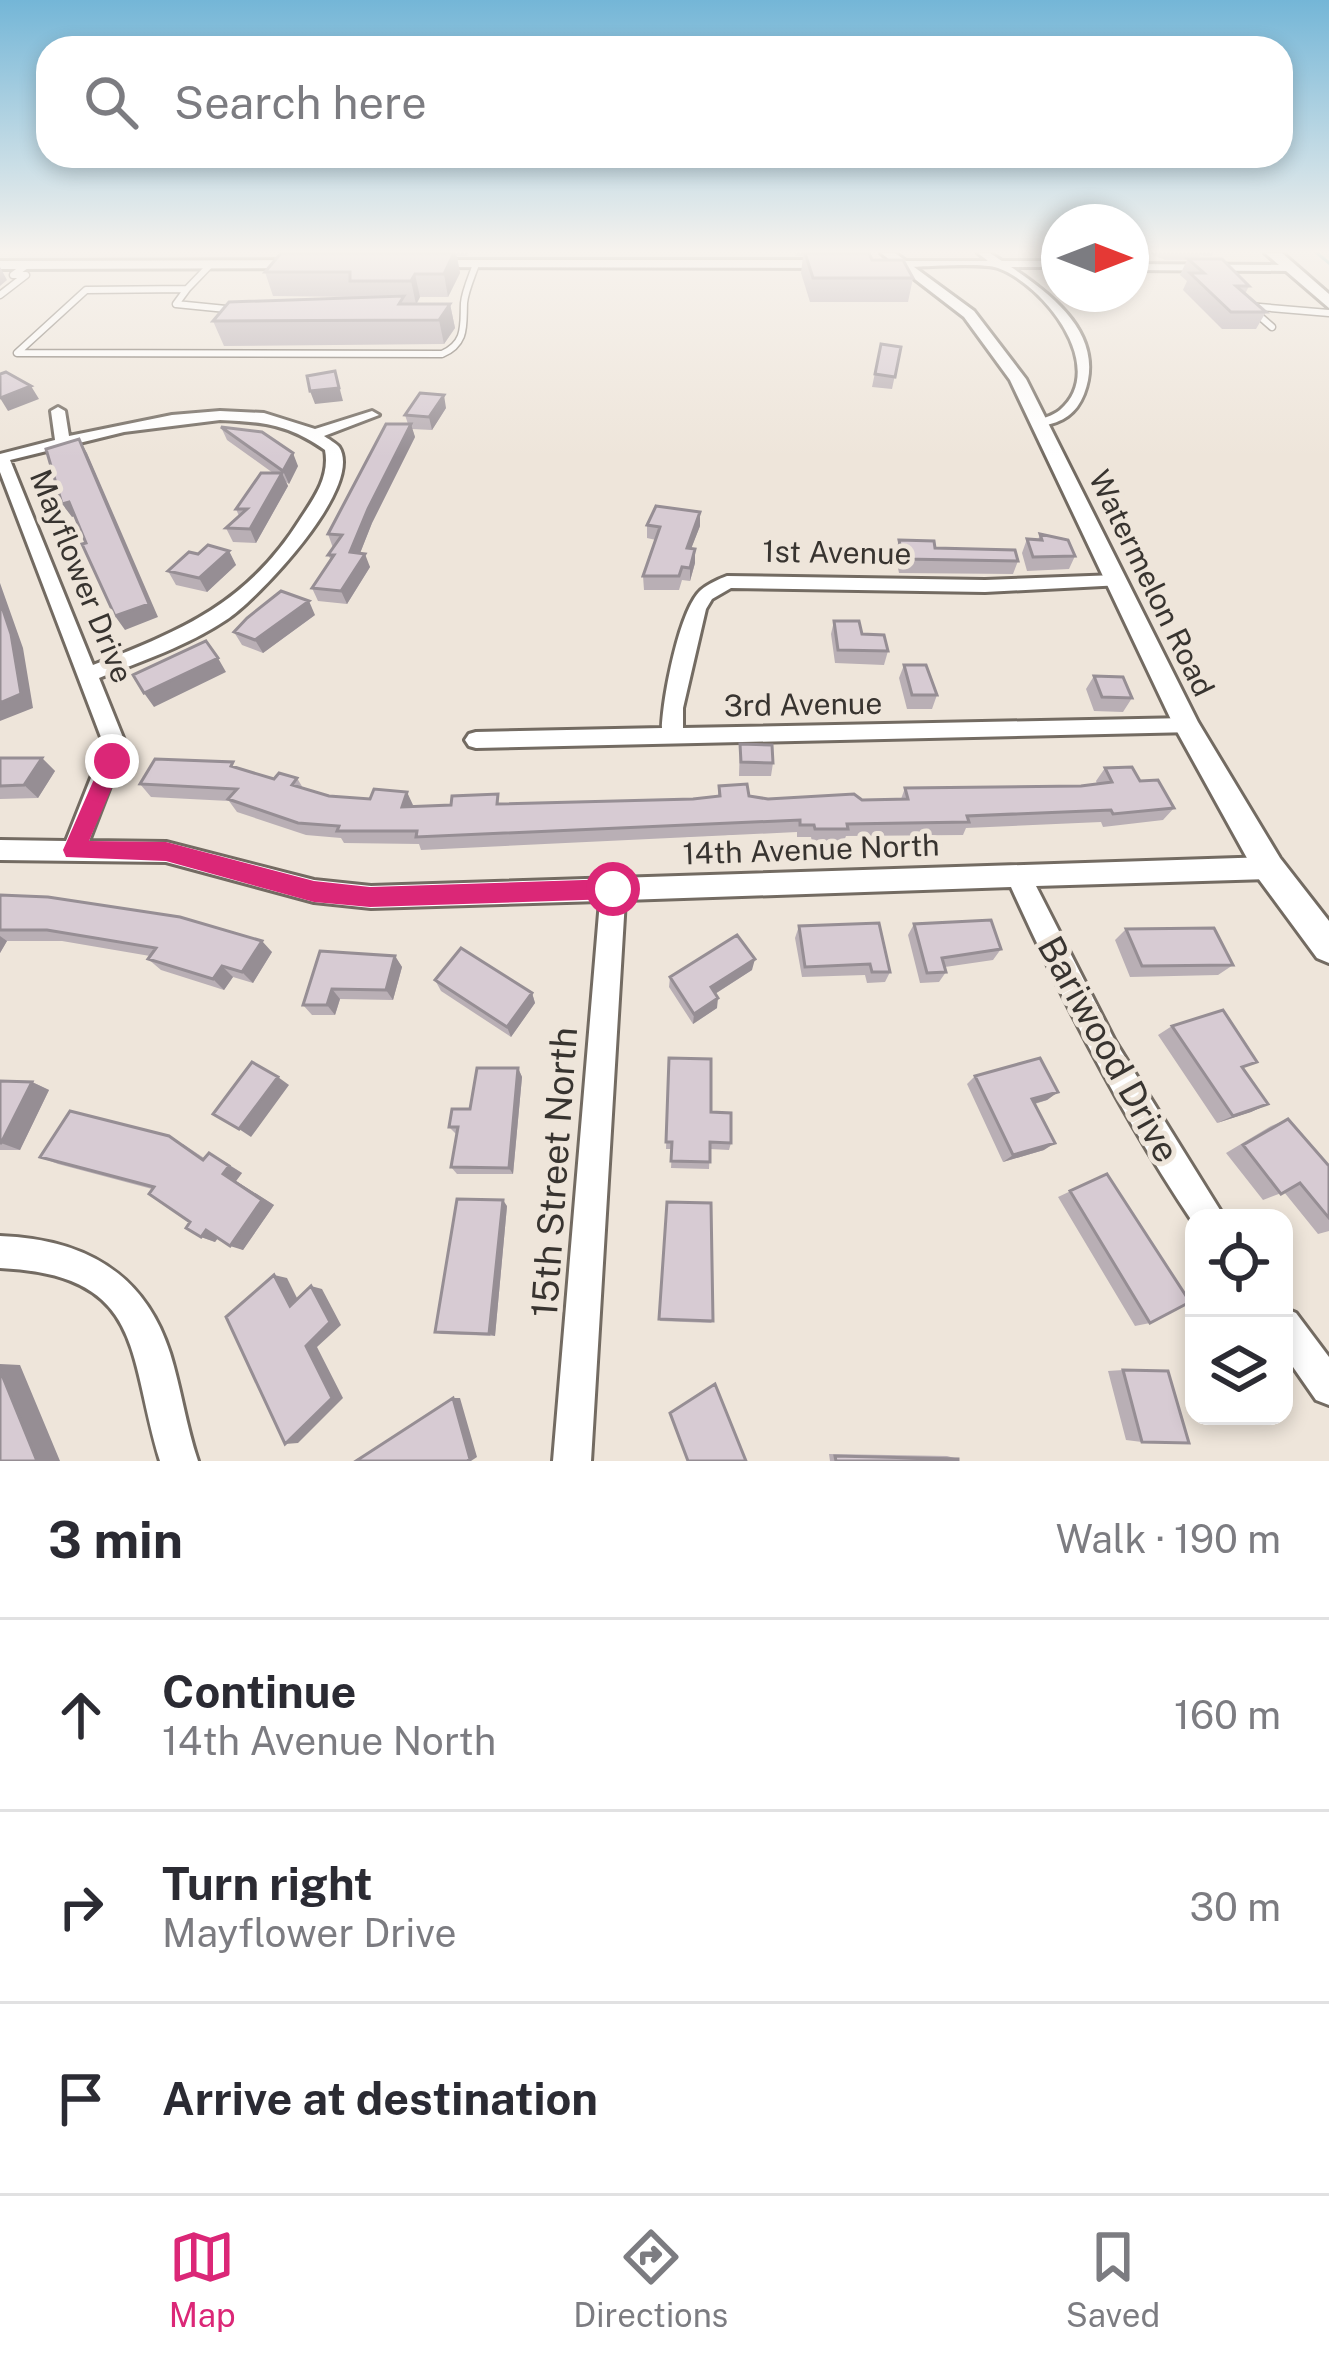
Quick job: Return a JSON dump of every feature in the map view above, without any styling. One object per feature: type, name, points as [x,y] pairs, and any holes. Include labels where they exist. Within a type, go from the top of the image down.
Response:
[{"type":"main road","name":"Watermelon Road","points":[[976,321],[996,344],[1042,422],[1187,725],[1269,868],[1329,947]]},
{"type":"street","points":[[1042,422],[1066,414],[1085,370],[1081,338],[1068,321]]},
{"type":"street","name":"Mayflower Drive","points":[[58,411],[63,443]]},
{"type":"street","points":[[319,433],[372,415]]},
{"type":"street","points":[[1,458],[166,422],[258,416],[286,420],[319,433],[332,448],[335,469],[285,561],[269,580],[200,629],[90,674]]},
{"type":"street","name":"Mayflower Drive","points":[[1,458],[115,746],[74,850]]},
{"type":"street","name":"1st Avenue","points":[[672,736],[673,708],[697,609],[706,595],[727,582],[985,586],[1116,581]]},
{"type":"street","name":"3rd Avenue","points":[[476,740],[1187,725]]},
{"type":"street","name":"14th Avenue North","points":[[0,850],[166,852],[314,891],[370,897],[1269,868]]},
{"type":"street","name":"Bariwood Drive","points":[[1018,875],[1076,1000],[1161,1150],[1203,1209]]},
{"type":"street","name":"15th Street North","points":[[572,1461],[613,889]]},
{"type":"street","points":[[0,1252],[31,1252],[96,1272],[142,1324],[179,1461]]},
{"type":"street","points":[[1293,1337],[1329,1388]]},
{"type":"lane","points":[[52,321],[17,353],[442,354],[453,349],[467,321]]},
{"type":"lane","points":[[1265,321],[1272,328]]},
{"type":"building","points":[[881,344],[901,347],[895,377],[875,374]]},
{"type":"building","points":[[335,371],[339,388],[310,391],[307,376]]},
{"type":"building","points":[[6,372],[31,386],[0,398],[0,374]]},
{"type":"building","points":[[420,393],[444,395],[429,417],[405,415]]},
{"type":"building","points":[[386,424],[411,424],[350,552],[365,554],[341,591],[312,588],[342,535],[328,534]]},
{"type":"building","points":[[221,427],[262,432],[293,453],[283,471]]},
{"type":"building","points":[[79,439],[149,604],[115,616],[82,544],[86,543],[69,502],[62,504],[46,449]]},
{"type":"building","points":[[261,473],[282,473],[250,529],[226,528],[247,509],[236,509]]},
{"type":"building","points":[[656,506],[700,512],[687,548],[695,549],[690,568],[682,567],[679,576],[643,576],[660,527],[647,525]]},
{"type":"building","points":[[1040,534],[1068,540],[1075,556],[1033,557],[1027,539],[1042,540]]},
{"type":"building","points":[[899,540],[934,541],[935,548],[1015,550],[1018,561],[903,559]]},
{"type":"building","points":[[208,545],[229,551],[199,578],[168,571],[189,552],[198,554]]},
{"type":"building","points":[[281,591],[309,601],[255,640],[234,632],[247,618]]},
{"type":"building","points":[[0,601],[21,694],[0,703]]},
{"type":"building","points":[[834,621],[859,621],[862,634],[884,635],[888,651],[838,650]]},
{"type":"building","points":[[206,641],[218,658],[144,693],[133,675]]},
{"type":"building","points":[[904,665],[926,665],[937,695],[912,695]]},
{"type":"building","points":[[1094,676],[1123,677],[1132,698],[1102,697]]},
{"type":"building","points":[[740,744],[772,745],[773,763],[741,762]]},
{"type":"building","points":[[0,758],[42,758],[24,785],[0,786]]},
{"type":"building","points":[[155,759],[233,762],[231,766],[274,779],[279,773],[297,778],[292,785],[329,796],[370,799],[374,789],[407,792],[402,807],[451,805],[452,796],[498,794],[497,804],[693,799],[720,796],[719,786],[747,784],[749,796],[768,799],[854,794],[862,800],[908,799],[905,788],[1112,782],[1105,768],[1132,767],[1140,781],[1158,780],[1174,808],[1113,814],[1111,810],[967,816],[969,822],[847,824],[848,829],[815,829],[814,825],[800,825],[800,820],[416,837],[417,831],[337,831],[339,826],[298,823],[228,799],[237,789],[140,784]]},
{"type":"building","points":[[0,895],[48,897],[180,917],[262,941],[242,972],[222,966],[213,979],[148,959],[156,948],[47,930],[0,930]]},
{"type":"building","points":[[991,920],[1001,949],[942,958],[946,972],[927,973],[914,924]]},
{"type":"building","points":[[879,923],[890,972],[872,972],[870,964],[805,967],[799,926]]},
{"type":"building","points":[[1214,928],[1233,965],[1142,966],[1126,929]]},
{"type":"building","points":[[737,935],[755,959],[711,987],[718,998],[694,1014],[670,977]]},
{"type":"building","points":[[461,948],[532,993],[507,1027],[435,980]]},
{"type":"building","points":[[320,951],[395,956],[386,990],[332,989],[327,1005],[303,1005]]},
{"type":"building","points":[[1223,1010],[1257,1062],[1242,1067],[1268,1104],[1233,1116],[1172,1026]]},
{"type":"building","points":[[669,1058],[711,1059],[711,1112],[731,1113],[731,1143],[710,1142],[710,1162],[671,1161],[672,1142],[666,1142]]},
{"type":"building","points":[[1040,1058],[1058,1092],[1032,1099],[1055,1143],[1013,1155],[975,1076]]},
{"type":"building","points":[[252,1062],[278,1077],[239,1129],[213,1114]]},
{"type":"building","points":[[477,1068],[518,1068],[509,1168],[451,1167],[458,1127],[449,1127],[452,1109],[470,1109]]},
{"type":"building","points":[[0,1081],[32,1082],[1,1143],[0,1143]]},
{"type":"building","points":[[70,1111],[169,1136],[203,1160],[209,1153],[229,1166],[223,1174],[262,1200],[230,1246],[206,1230],[201,1237],[186,1228],[190,1222],[149,1194],[154,1187],[40,1157]]},
{"type":"building","points":[[1288,1119],[1329,1166],[1329,1218],[1300,1183],[1281,1194],[1243,1145]]},
{"type":"building","points":[[1107,1174],[1185,1294],[1185,1305],[1150,1323],[1070,1191]]},
{"type":"building","points":[[457,1199],[503,1200],[489,1334],[435,1332]]},
{"type":"building","points":[[667,1202],[711,1203],[713,1321],[659,1319]]},
{"type":"building","points":[[274,1275],[290,1306],[311,1286],[330,1322],[306,1346],[332,1398],[285,1444],[226,1317]]},
{"type":"building","points":[[0,1370],[37,1461],[0,1461]]},
{"type":"building","points":[[1123,1370],[1168,1371],[1189,1443],[1142,1442]]},
{"type":"building","points":[[715,1384],[746,1461],[688,1461],[670,1413]]},
{"type":"building","points":[[453,1398],[467,1461],[356,1461]]},
{"type":"building","points":[[835,1456],[958,1459],[958,1461],[836,1461]]},
{"type":"route","points":[[112,761],[74,850],[166,852],[314,891],[370,897],[613,889]]}]
